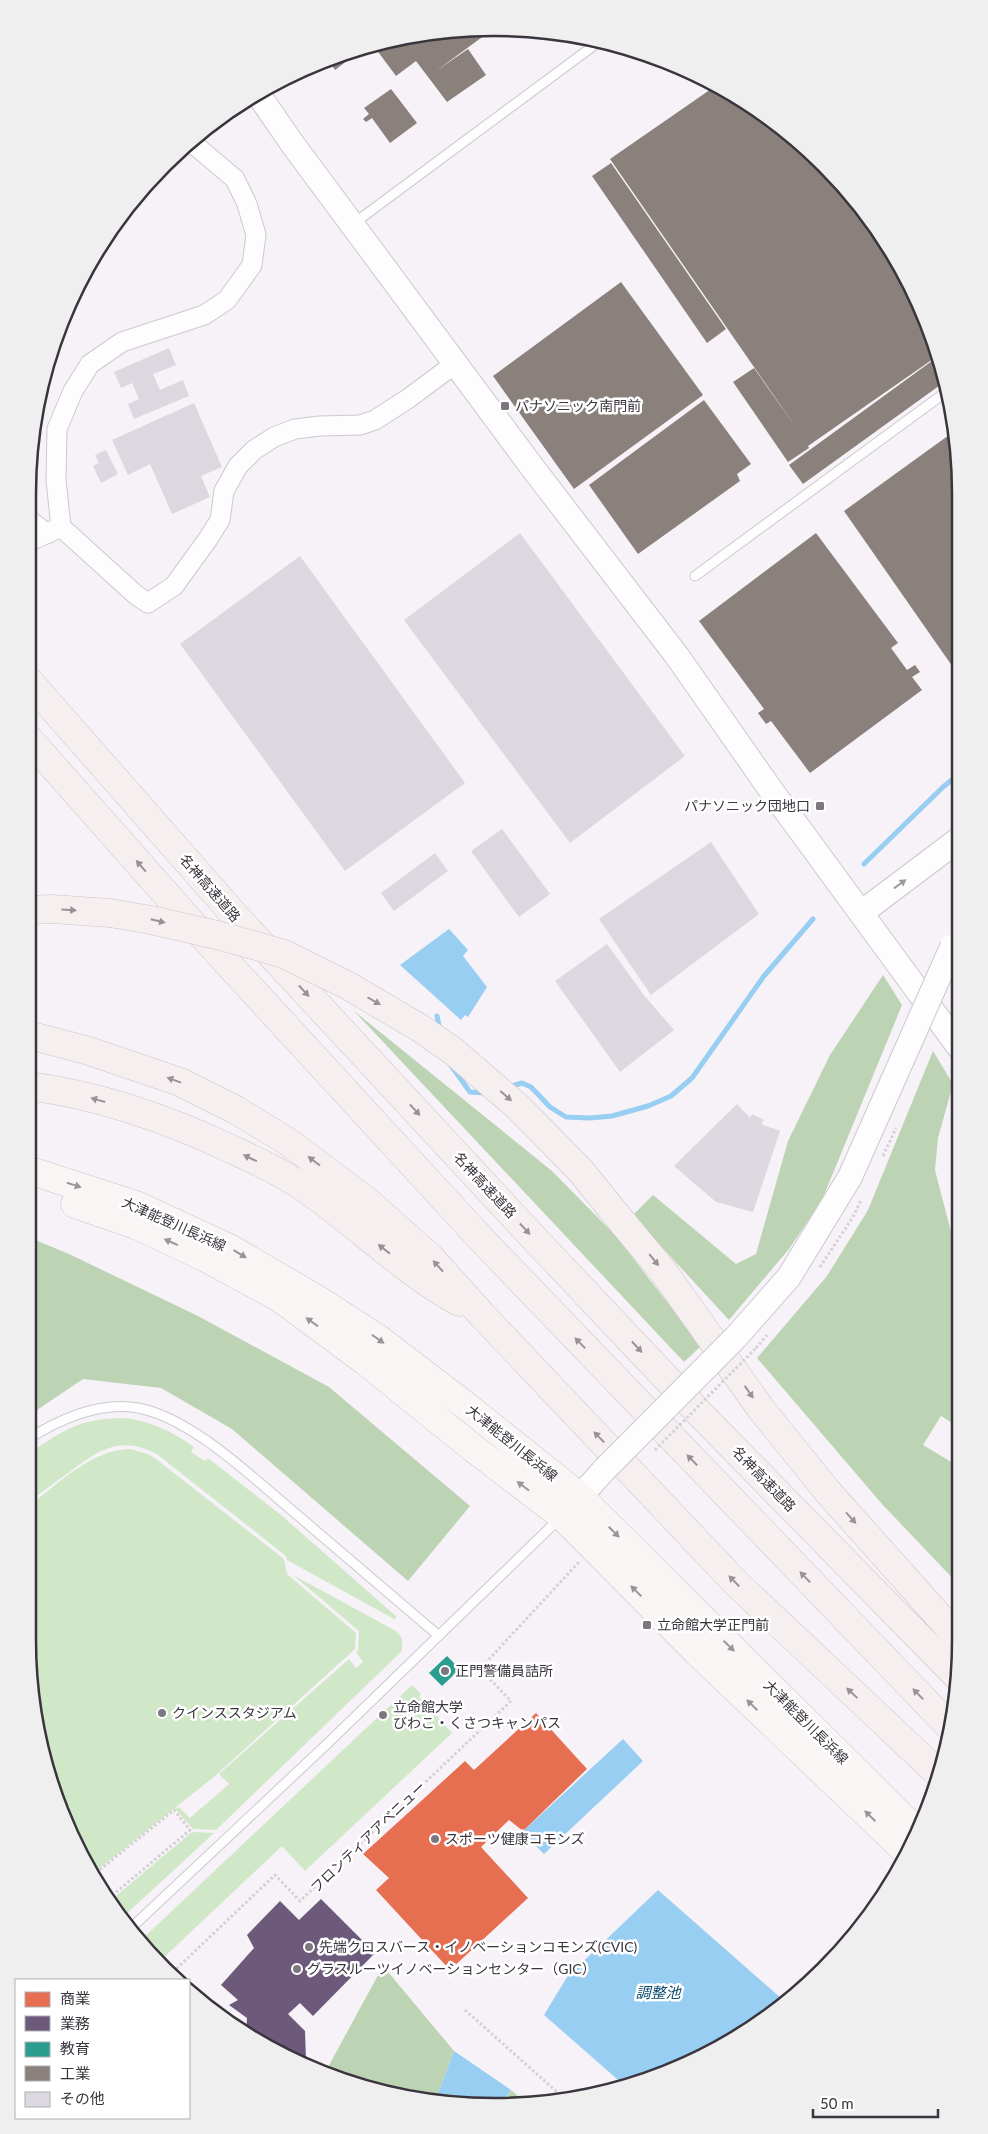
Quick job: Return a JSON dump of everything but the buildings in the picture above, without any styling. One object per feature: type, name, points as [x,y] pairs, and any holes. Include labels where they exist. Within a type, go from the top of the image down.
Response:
[{"type":"highway","points":[[36,671],[202,867],[238,919]]},
{"type":"highway","name":"名神高速道路","points":[[36,689],[238,919],[531,1235],[702,1416],[951,1670]]},
{"type":"highway","points":[[36,747],[220,955],[483,1241],[944,1721]]},
{"type":"highway","points":[[36,910],[52,909],[110,914],[151,920],[221,936],[284,954],[347,985],[420,1028],[452,1051],[518,1107],[580,1170],[663,1271],[761,1410],[828,1492],[952,1631]]},
{"type":"highway","points":[[36,1037],[86,1050],[180,1082],[236,1110],[274,1133],[367,1201],[431,1258],[482,1315],[736,1583],[933,1769]]},
{"type":"highway","points":[[37,1088],[92,1098],[170,1122],[261,1163],[312,1193],[435,1290],[482,1315]]},
{"type":"main road","name":"大津能登川長浜線","points":[[36,1173],[136,1205],[231,1248],[320,1301],[380,1340],[465,1405],[912,1827]]},
{"type":"main road","name":"大津能登川長浜線","points":[[36,1191],[136,1226],[204,1257],[280,1298],[365,1361],[473,1448],[571,1506],[696,1651],[902,1847]]},
{"type":"street","points":[[262,100],[291,142],[532,468],[677,656],[952,1039]]},
{"type":"street","points":[[54,531],[57,429],[73,391],[90,364],[122,342],[204,315],[227,300],[252,265],[256,235],[247,204],[235,179],[196,147]]},
{"type":"street","points":[[36,523],[54,531],[148,603],[174,586],[208,539],[220,520],[224,490],[238,466],[254,450],[274,437],[295,429],[360,425],[375,420],[409,398],[456,363]]},
{"type":"street","points":[[36,539],[54,531]]},
{"type":"street","points":[[861,913],[952,845]]},
{"type":"street","points":[[571,1506],[604,1470],[736,1337],[789,1277],[850,1177],[952,948]]},
{"type":"lane","points":[[352,224],[592,47]]},
{"type":"lane","points":[[695,576],[941,396]]},
{"type":"lane","points":[[36,1434],[47,1427],[92,1409],[138,1408],[173,1420],[201,1438],[261,1484],[439,1636]]},
{"type":"lane","points":[[135,1924],[439,1636],[571,1506]]},
{"type":"path","name":"フロンティアアベニュー","points":[[176,1969],[275,1875],[300,1901],[511,1701],[480,1669],[580,1561]]},
{"type":"path","points":[[99,1870],[174,1810],[190,1830],[113,1894]]},
{"type":"path","points":[[465,2010],[558,2093]]},
{"type":"green space","points":[[883,975],[902,1005],[822,1200],[789,1249],[729,1320],[647,1231],[634,1214],[653,1195],[736,1264],[756,1254],[788,1141],[830,1055]]},
{"type":"green space","points":[[354,1011],[552,1171],[616,1236],[701,1346],[684,1362]]},
{"type":"green space","points":[[933,1051],[952,1082],[938,1138],[935,1170],[952,1233],[952,1423],[941,1416],[923,1445],[952,1462],[952,1578],[882,1504],[757,1358],[827,1276],[868,1210]]},
{"type":"green space","points":[[36,1240],[69,1254],[198,1316],[329,1387],[470,1506],[408,1581],[232,1429],[161,1388],[83,1379],[36,1411]]},
{"type":"green space","points":[[109,1419],[135,1419],[161,1428],[194,1447],[191,1452],[205,1461],[208,1458],[281,1515],[397,1617],[394,1619],[287,1560],[286,1556],[158,1455],[145,1449],[122,1445],[102,1451],[92,1456],[36,1497],[36,1449],[73,1427],[83,1423]]},
{"type":"green space","name":"クインススタジアム","points":[[130,1449],[148,1454],[156,1459],[284,1559],[287,1574],[356,1633],[355,1649],[215,1776],[98,1869],[83,1842],[61,1787],[45,1729],[40,1700],[36,1640],[36,1501],[76,1470],[102,1455]]},
{"type":"green space","points":[[293,1575],[396,1631],[402,1638],[402,1651],[216,1830],[193,1829],[175,1809],[179,1807],[190,1818],[229,1784],[219,1774],[349,1659],[356,1668],[363,1662],[356,1652],[358,1650],[359,1631]]},
{"type":"green space","points":[[412,1685],[421,1694],[419,1697],[452,1733],[305,1871],[282,1846],[164,1957],[145,1936]]},
{"type":"green space","points":[[192,1832],[214,1833],[127,1913],[115,1897]]},
{"type":"green space","points":[[383,1966],[454,2051],[438,2094],[376,2082],[328,2066]]},
{"type":"green space","points":[[511,2090],[519,2097],[505,2098]]},
{"type":"water","points":[[449,929],[468,950],[463,956],[487,987],[468,1017],[465,1015],[461,1020],[400,965]]},
{"type":"water","points":[[623,1739],[643,1761],[544,1854],[522,1832]]},
{"type":"water","name":"調整池","points":[[658,1890],[780,1997],[748,2021],[696,2051],[669,2063],[618,2080],[544,2015],[567,1977]]},
{"type":"water","points":[[454,2051],[511,2090],[505,2098],[438,2094]]},
{"type":"waterway","points":[[864,864],[952,780]]},
{"type":"waterway","points":[[509,1087],[522,1083],[531,1087],[550,1107],[566,1117],[590,1118],[612,1116],[648,1106],[671,1096],[692,1078],[764,976],[813,919]]},
{"type":"waterway","points":[[437,1016],[440,1030]]},
{"type":"waterway","points":[[447,1060],[470,1092],[487,1093]]},
{"type":"place","name":"パナソニック南門前","points":[[505,406]]},
{"type":"place","name":"パナソニック団地口","points":[[820,806]]},
{"type":"place","name":"立命館大学正門前","points":[[647,1625]]},
{"type":"place","name":"正門警備員詰所","points":[[445,1671]]},
{"type":"place","name":"クインススタジアム","points":[[162,1713]]},
{"type":"place","name":"立命館大学 びわこ・くさつキャンパス","points":[[383,1715]]},
{"type":"place","name":"スポーツ健康コモンズ","points":[[435,1839]]},
{"type":"place","name":"先端クロスバース・イノベーションコモンズ(CVIC)","points":[[309,1947]]},
{"type":"place","name":"グラスルーツイノベーションセンター（GIC）","points":[[297,1969]]}]
